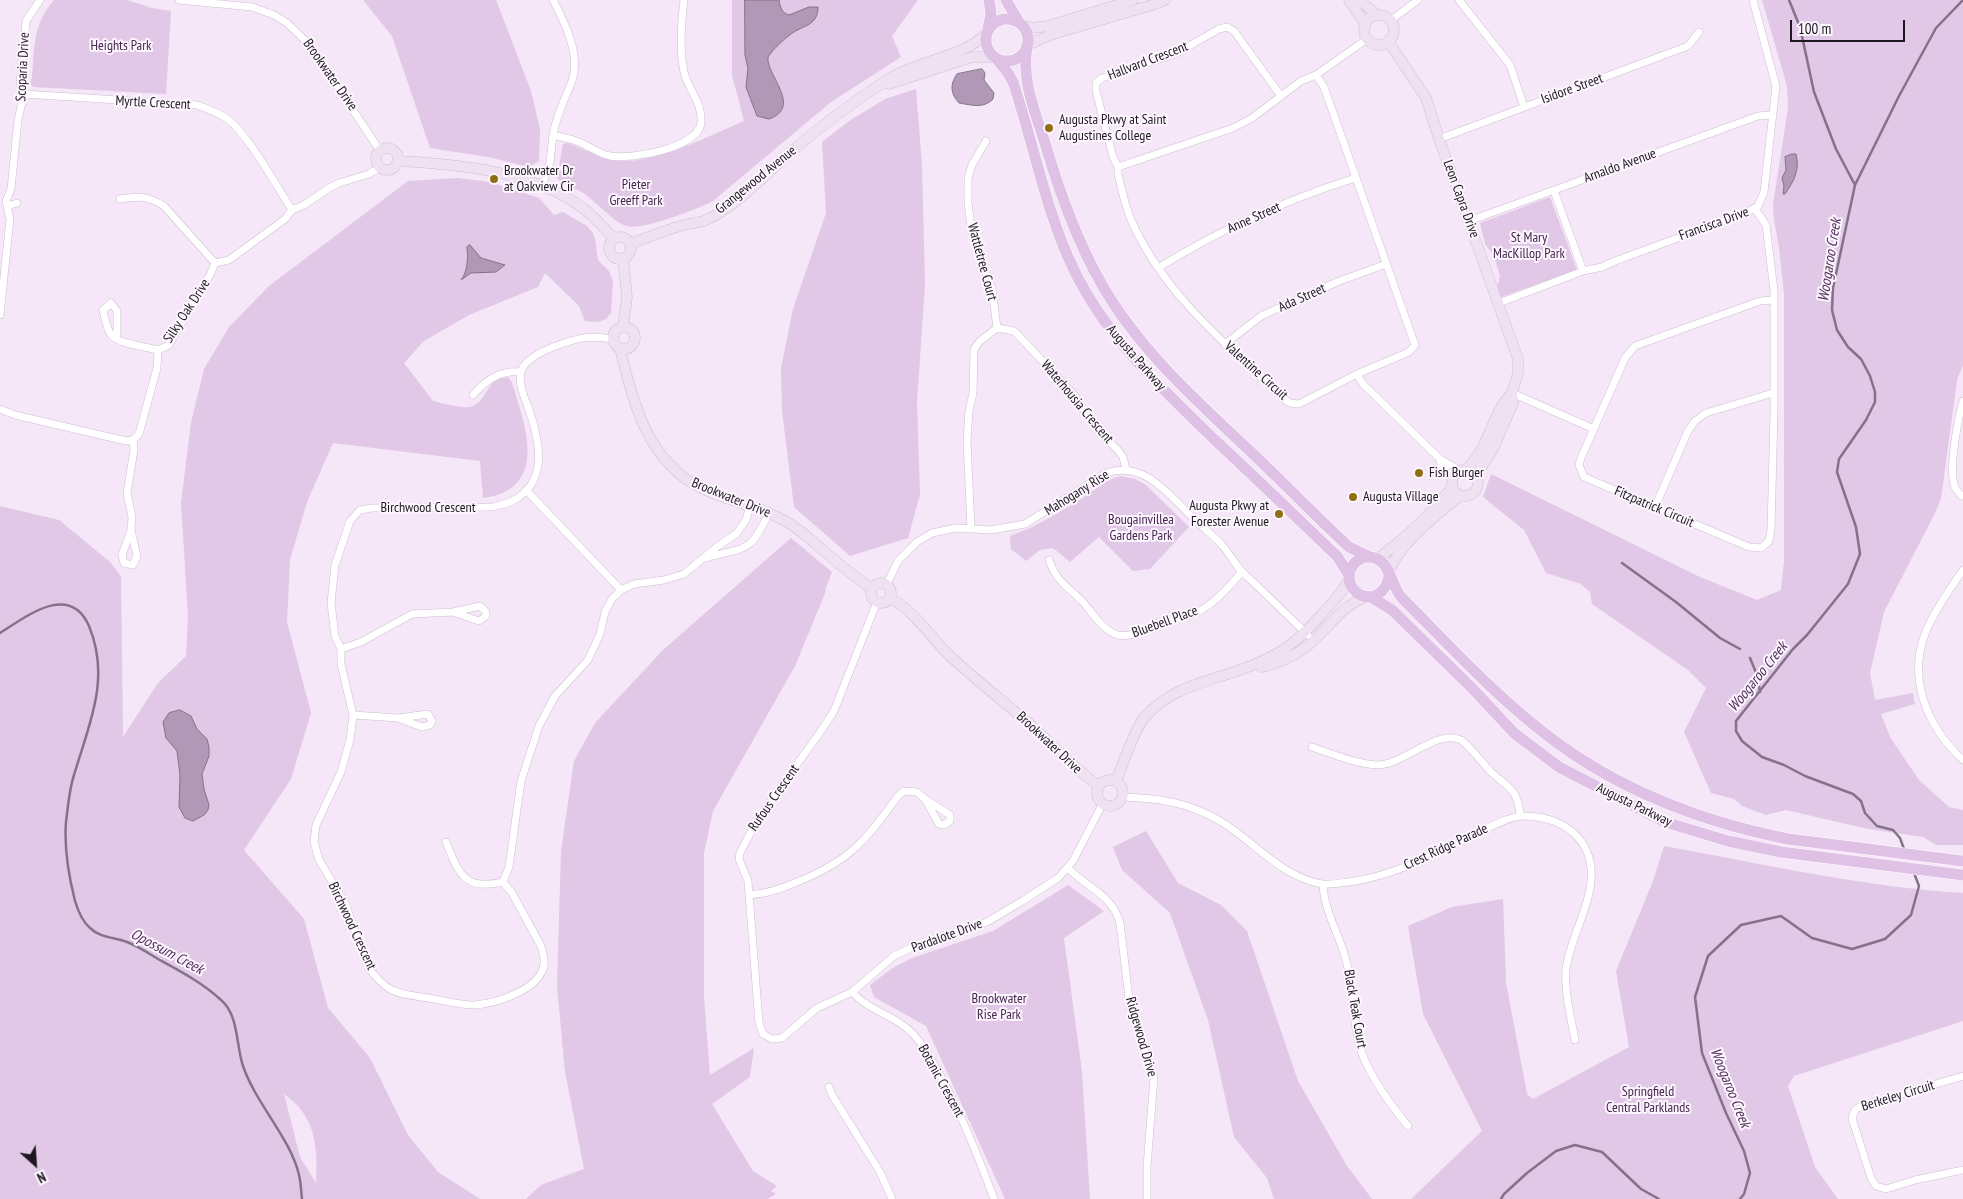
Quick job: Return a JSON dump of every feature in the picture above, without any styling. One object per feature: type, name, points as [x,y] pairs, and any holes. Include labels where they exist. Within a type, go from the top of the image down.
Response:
[{"type":"main road","points":[[989,0],[991,14],[986,33],[986,47],[995,58],[1008,61],[1014,60],[1024,53],[1028,46],[1028,34],[1006,0]]},
{"type":"main road","points":[[986,33],[994,22],[1000,19],[1007,18],[1021,23]]},
{"type":"main road","name":"Augusta Parkway","points":[[1028,46],[1025,60],[1027,80],[1058,186],[1086,256],[1118,310],[1154,356],[1202,405],[1343,541],[1354,550],[1373,558]]},
{"type":"main road","name":"Augusta Parkway","points":[[995,58],[1013,82],[1039,176],[1060,238],[1074,270],[1119,342],[1141,368],[1179,406],[1337,556],[1349,577]]},
{"type":"main road","points":[[1362,558],[1373,558],[1386,567],[1389,575],[1385,589],[1376,596],[1369,597],[1357,593],[1349,577],[1354,563],[1362,558]]},
{"type":"main road","name":"Augusta Parkway","points":[[1389,575],[1395,590],[1402,598],[1520,712],[1552,739],[1614,778],[1660,801],[1710,820],[1788,839],[1963,861]]},
{"type":"main road","name":"Augusta Parkway","points":[[1369,597],[1392,610],[1472,688],[1514,733],[1559,767],[1665,822],[1728,841],[1780,852],[1963,875]]},
{"type":"street","name":"Scoparia Drive","points":[[0,316],[10,219],[5,202],[11,189],[18,120],[24,94],[20,84],[26,21],[40,0]]},
{"type":"street","name":"Brookwater Drive","points":[[179,0],[252,7],[274,15],[288,23],[310,45],[380,151]]},
{"type":"street","points":[[542,187],[550,162],[555,120],[572,79],[576,64],[573,50],[553,0]]},
{"type":"street","points":[[553,135],[579,142],[608,156],[624,158],[660,151],[695,135],[701,123],[701,114],[698,102],[684,73],[680,41],[684,0]]},
{"type":"street","points":[[1021,23],[1032,28],[1048,26],[1133,0]]},
{"type":"street","points":[[1028,46],[1050,35],[1165,0]]},
{"type":"street","points":[[1349,0],[1365,24]]},
{"type":"street","points":[[1359,0],[1377,15]]},
{"type":"street","points":[[1391,20],[1418,0]]},
{"type":"street","points":[[1459,0],[1510,65],[1524,107]]},
{"type":"street","name":"Francisca Drive","points":[[1499,303],[1583,271],[1602,268],[1615,260],[1754,209],[1761,203],[1764,192],[1776,86],[1753,0]]},
{"type":"street","points":[[1377,15],[1385,16],[1391,20],[1394,28],[1393,35],[1388,41],[1377,44],[1367,39],[1364,31],[1365,24],[1370,18],[1377,15]]},
{"type":"street","name":"Hallvard Crescent","points":[[1118,167],[1096,91],[1096,83],[1102,78],[1175,54],[1219,29],[1227,27],[1234,31],[1281,96]]},
{"type":"street","name":"Isidore Street","points":[[1439,139],[1688,46],[1699,32]]},
{"type":"street","name":"Grangewood Avenue","points":[[630,244],[685,224],[706,220],[724,209],[832,118],[906,69],[960,51],[978,42],[986,33]]},
{"type":"street","points":[[1118,167],[1233,128],[1252,118],[1301,81],[1316,75],[1367,39]]},
{"type":"street","name":"Leon Capra Drive","points":[[1388,41],[1426,98],[1518,359],[1518,372],[1512,393],[1513,403],[1493,449],[1476,476]]},
{"type":"street","name":"Grangewood Avenue","points":[[870,93],[910,76],[972,57],[995,58]]},
{"type":"street","name":"Valentine Circuit","points":[[1118,167],[1118,174],[1131,221],[1150,258],[1197,316],[1225,344],[1285,400],[1290,403],[1299,404],[1357,374],[1410,352],[1415,344],[1324,87],[1316,75]]},
{"type":"street","name":"Myrtle Crescent","points":[[24,94],[197,105],[212,110],[227,118],[239,131],[292,210]]},
{"type":"street","name":"Arnaldo Avenue","points":[[1469,221],[1758,116],[1772,115]]},
{"type":"street","name":"Wattletree Court","points":[[986,141],[972,165],[968,178],[968,202],[971,228],[981,262],[992,288],[997,328]]},
{"type":"street","points":[[386,148],[396,154],[398,160],[392,168],[386,170],[380,167],[376,157],[380,151],[386,148]]},
{"type":"street","points":[[398,160],[490,170],[542,187],[585,209],[614,238]]},
{"type":"street","name":"Silky Oak Drive","points":[[133,440],[139,434],[157,368],[158,350],[169,345],[210,275],[215,263],[229,260],[285,219],[292,210],[304,205],[339,183],[369,174],[380,167]]},
{"type":"street","name":"Anne Street","points":[[1158,268],[1192,247],[1234,226],[1324,188],[1355,178]]},
{"type":"street","points":[[1554,191],[1583,271]]},
{"type":"street","points":[[120,199],[137,196],[154,199],[164,206],[215,263]]},
{"type":"street","points":[[5,202],[17,203]]},
{"type":"street","name":"Fitzpatrick Circuit","points":[[1754,209],[1766,225],[1773,300],[1771,536],[1766,546],[1756,549],[1750,547],[1584,477],[1579,465],[1625,358],[1635,346],[1760,302],[1773,300]]},
{"type":"street","points":[[623,237],[630,244],[629,254],[623,258],[616,258],[610,253],[609,246],[614,238],[623,237]]},
{"type":"street","points":[[623,258],[627,297],[623,327]]},
{"type":"street","name":"Ada Street","points":[[1225,344],[1261,316],[1336,282],[1386,264]]},
{"type":"street","points":[[623,327],[632,330],[634,340],[628,348],[620,348],[615,345],[613,339],[617,330],[623,327]]},
{"type":"street","points":[[971,529],[967,440],[973,393],[974,349],[980,341],[997,328]]},
{"type":"street","name":"Waterhousia Crescent","points":[[997,328],[1014,331],[1062,381],[1105,438],[1123,457],[1126,469]]},
{"type":"street","points":[[473,396],[483,383],[504,372],[521,372],[529,361],[544,350],[589,336],[613,339]]},
{"type":"street","points":[[117,338],[158,350]]},
{"type":"street","name":"Brookwater Drive","points":[[620,348],[642,423],[653,445],[666,463],[682,477],[700,487],[769,512],[802,531],[849,572],[872,589]]},
{"type":"street","name":"Birchwood Crescent","points":[[503,882],[512,893],[541,946],[544,966],[540,975],[529,987],[503,999],[472,1005],[411,995],[391,989],[375,976],[368,967],[345,903],[319,860],[314,842],[316,826],[342,772],[350,740],[352,715],[341,664],[341,649],[335,636],[331,603],[335,566],[345,534],[355,514],[360,510],[372,508],[493,507],[512,502],[526,490],[532,483],[538,467],[540,454],[538,440],[521,384],[521,372]]},
{"type":"street","points":[[1357,374],[1363,384],[1440,459],[1469,471],[1476,476],[1478,484],[1476,491],[1469,496],[1460,496],[1453,491],[1452,483],[1440,459]]},
{"type":"street","points":[[1512,393],[1594,429]]},
{"type":"street","name":"Leon Capra Drive","points":[[1463,470],[1480,454],[1504,401],[1512,393]]},
{"type":"street","points":[[1655,507],[1688,430],[1695,421],[1706,413],[1773,393]]},
{"type":"street","points":[[1963,402],[1957,419],[1953,475],[1954,485],[1960,495],[1963,496]]},
{"type":"street","points":[[0,409],[122,440],[133,440],[134,450],[127,493],[132,517],[131,530]]},
{"type":"street","name":"Mahogany Rise","points":[[886,584],[898,561],[916,542],[932,533],[956,528],[990,530],[1026,524],[1106,473],[1118,469],[1126,469],[1157,481],[1222,545],[1241,573],[1251,580],[1314,640]]},
{"type":"street","points":[[1373,558],[1394,546],[1443,499],[1457,472],[1463,470]]},
{"type":"street","points":[[526,490],[621,590]]},
{"type":"street","points":[[1389,575],[1400,552],[1441,511],[1460,496]]},
{"type":"street","points":[[446,842],[455,864],[468,880],[476,885],[503,882],[508,867],[521,780],[539,726],[555,696],[588,660],[600,634],[605,612],[612,599],[621,590],[634,584],[675,578],[684,574],[742,528],[750,505]]},
{"type":"street","points":[[701,560],[746,547],[756,539],[769,512]]},
{"type":"street","name":"Bluebell Place","points":[[1049,560],[1053,574],[1082,601],[1103,625],[1113,633],[1123,636],[1140,632],[1164,620],[1188,616],[1218,598],[1241,573]]},
{"type":"street","points":[[1963,570],[1941,602],[1926,631],[1919,661],[1925,708],[1937,732],[1963,760]]},
{"type":"street","points":[[1116,781],[1142,720],[1163,700],[1186,687],[1238,671],[1281,653],[1306,633],[1342,593],[1349,577]]},
{"type":"street","points":[[876,584],[886,584],[891,588],[890,598],[884,603],[878,602],[871,595],[872,589],[876,584]]},
{"type":"street","points":[[1238,671],[1273,665],[1288,659],[1314,640],[1346,607],[1357,600],[1369,597]]},
{"type":"street","name":"Brookwater Drive","points":[[890,598],[902,605],[925,627],[949,655],[1084,775],[1099,786]]},
{"type":"street","name":"Rufous Crescent","points":[[766,1036],[761,1030],[759,1023],[749,895],[746,873],[739,859],[740,853],[757,820],[834,711],[878,602]]},
{"type":"street","points":[[341,649],[361,642],[412,614],[453,612]]},
{"type":"street","points":[[352,715],[398,718]]},
{"type":"street","points":[[1312,747],[1367,764],[1380,765],[1391,763],[1439,740],[1447,738],[1460,740],[1490,771],[1514,790],[1519,803],[1520,816]]},
{"type":"street","points":[[1106,780],[1116,781],[1123,789],[1122,797],[1113,805],[1102,803],[1097,796],[1099,786],[1106,780]]},
{"type":"street","points":[[749,895],[768,894],[823,872],[843,860],[867,838],[898,796],[904,791],[918,792],[925,799]]},
{"type":"street","name":"Crest Ridge Parade","points":[[1122,797],[1153,798],[1176,802],[1202,812],[1220,821],[1279,866],[1298,877],[1323,884],[1366,879],[1392,872],[1488,828],[1520,816],[1547,817],[1571,830],[1585,849],[1591,874],[1590,889],[1566,969],[1567,999],[1575,1040]]},
{"type":"street","name":"Pardalote Drive","points":[[766,1036],[772,1039],[782,1038],[817,1008],[852,992],[894,956],[923,942],[987,922],[1058,878],[1068,868],[1102,803]]},
{"type":"street","name":"Ridgewood Drive","points":[[1068,868],[1110,902],[1118,914],[1130,1007],[1154,1078],[1147,1166],[1148,1199]]},
{"type":"street","name":"Black Teak Court","points":[[1323,884],[1325,903],[1348,965],[1360,1048],[1386,1098],[1408,1126]]},
{"type":"street","name":"Botanic Crescent","points":[[852,992],[863,1002],[905,1027],[915,1036],[932,1059],[966,1129],[994,1199]]},
{"type":"street","name":"Berkeley Circuit","points":[[1963,1076],[1861,1106],[1854,1110],[1852,1118],[1871,1178],[1876,1186],[1886,1190],[1892,1189],[1915,1180],[1963,1170]]},
{"type":"street","points":[[829,1087],[832,1095],[880,1172],[892,1199]]},
{"type":"green space","name":"Heights Park","points":[[54,0],[127,0],[152,8],[171,11],[166,94],[34,87],[29,84],[32,78],[34,46],[38,28]]},
{"type":"green space","points":[[363,0],[496,0],[531,91],[540,129],[539,161],[529,167],[488,157],[430,148],[392,36]]},
{"type":"green space","name":"Pieter Greeff Park","points":[[732,0],[918,0],[892,36],[901,57],[831,102],[713,201],[683,214],[644,225],[633,227],[621,224],[586,195],[557,178],[563,144],[568,143],[595,155],[616,161],[637,160],[685,147],[744,121],[732,75]]},
{"type":"green space","points":[[1762,0],[1963,0],[1963,365],[1957,380],[1941,499],[1884,612],[1870,673],[1875,700],[1913,693],[1915,704],[1881,714],[1890,737],[1919,780],[1949,807],[1963,810],[1963,845],[1936,845],[1923,837],[1868,829],[1786,810],[1766,815],[1742,806],[1734,799],[1711,793],[1684,732],[1706,688],[1688,670],[1592,604],[1590,592],[1581,584],[1546,573],[1524,530],[1483,497],[1491,474],[1700,577],[1757,600],[1781,590],[1784,561],[1784,295],[1773,205],[1788,108],[1787,86]]},
{"type":"green space","points":[[916,89],[922,165],[925,284],[917,403],[920,495],[908,538],[850,556],[794,507],[782,411],[781,368],[793,309],[826,213],[822,142],[849,121],[885,99]]},
{"type":"green space","points":[[458,178],[490,182],[539,198],[554,215],[563,212],[587,226],[595,238],[598,260],[609,271],[613,281],[611,313],[606,319],[598,322],[585,321],[579,306],[545,273],[538,287],[469,315],[424,341],[404,363],[433,401],[459,407],[473,406],[478,403],[496,380],[509,378],[522,417],[528,453],[525,469],[518,482],[504,492],[483,498],[480,461],[333,443],[307,502],[290,560],[287,622],[311,713],[291,779],[244,850],[304,919],[328,1008],[370,1058],[408,1135],[438,1172],[480,1199],[0,1199],[0,506],[59,520],[110,562],[121,576],[123,737],[158,683],[186,656],[188,616],[181,503],[191,423],[204,369],[229,327],[269,286],[408,181]],"holes":[[[284,1094],[303,1112],[313,1133],[316,1157],[316,1183],[300,1157]]]},
{"type":"green space","name":"St Mary MacKillop Park","points":[[1550,197],[1577,270],[1501,297],[1497,288],[1500,276],[1494,256],[1485,244],[1480,223]]},
{"type":"green space","name":"Bougainvillea Gardens Park","points":[[1121,476],[1135,479],[1146,485],[1189,527],[1150,569],[1133,571],[1099,537],[1070,562],[1053,548],[1040,550],[1026,561],[1011,549],[1010,536],[1050,518],[1107,481]]},
{"type":"green space","points":[[791,538],[832,572],[795,666],[713,811],[704,853],[704,998],[710,1075],[754,1048],[750,1077],[712,1104],[753,1171],[777,1186],[771,1191],[776,1194],[767,1199],[526,1199],[541,1185],[584,1169],[565,1072],[557,986],[561,851],[574,761],[595,723],[663,650]]},
{"type":"green space","points":[[1146,831],[1178,883],[1221,905],[1247,931],[1298,1081],[1347,1166],[1372,1199],[1274,1199],[1267,1178],[1234,1137],[1208,1020],[1170,913],[1122,870],[1113,847]]},
{"type":"green space","name":"Springfield Central Parklands","points":[[1664,846],[1888,886],[1963,893],[1963,1021],[1794,1076],[1788,1086],[1815,1167],[1838,1199],[1411,1199],[1482,1131],[1423,1014],[1408,926],[1452,907],[1503,899],[1506,983],[1527,1094],[1533,1099],[1629,1047],[1616,971],[1653,881]]},
{"type":"green space","name":"Brookwater Rise Park","points":[[1068,885],[1104,911],[1064,938],[1082,1072],[1090,1199],[1005,1199],[926,1026],[874,997],[870,985],[891,969],[912,958],[993,931]]},
{"type":"shaded area","points":[[745,0],[779,0],[782,9],[789,15],[809,7],[818,7],[813,22],[788,36],[768,57],[772,73],[783,99],[783,107],[779,114],[769,119],[757,116],[746,87],[748,68],[745,55]]},
{"type":"shaded area","points":[[982,69],[985,73],[984,80],[994,93],[993,99],[981,105],[959,103],[952,89],[953,81],[957,74]]},
{"type":"shaded area","points":[[1796,154],[1797,170],[1791,185],[1783,194],[1782,178],[1786,170],[1785,157]]},
{"type":"shaded area","points":[[470,245],[481,258],[505,265],[496,272],[471,273],[461,280],[466,269],[467,247]]},
{"type":"shaded area","points":[[180,710],[191,716],[197,729],[207,739],[209,747],[209,756],[202,774],[209,805],[208,810],[204,815],[193,821],[185,818],[179,807],[180,775],[177,751],[166,738],[163,722],[169,713]]},
{"type":"waterway","points":[[1789,0],[1800,27],[1814,92],[1836,149],[1855,185]]},
{"type":"waterway","name":"Woogaroo Creek","points":[[1904,849],[1900,838],[1893,830],[1877,826],[1865,813],[1861,801],[1853,794],[1762,757],[1742,741],[1736,731],[1736,721],[1848,584],[1860,554],[1856,527],[1837,472],[1839,459],[1866,420],[1875,402],[1875,392],[1870,376],[1861,359],[1848,347],[1837,330],[1832,310],[1833,288],[1855,185],[1899,96],[1936,28],[1963,0]]},
{"type":"waterway","points":[[1622,563],[1676,602],[1720,638],[1740,649]]},
{"type":"waterway","name":"Opossum Creek","points":[[0,633],[35,612],[60,604],[71,606],[81,613],[89,626],[98,664],[98,683],[91,719],[71,787],[66,822],[66,852],[77,908],[85,922],[94,931],[139,948],[199,983],[227,1006],[234,1022],[243,1066],[249,1080],[289,1148],[295,1162],[300,1178],[302,1199]]},
{"type":"waterway","points":[[1750,658],[1757,675],[1760,692]]},
{"type":"waterway","name":"Woogaroo Creek","points":[[1740,1199],[1744,1194],[1750,1173],[1744,1151],[1726,1113],[1702,1053],[1695,997],[1708,956],[1741,925],[1781,916],[1812,938],[1852,949],[1885,939],[1911,915],[1919,886],[1914,873]]},
{"type":"waterway","name":"Woogaroo Creek","points":[[1501,1199],[1527,1173],[1556,1151],[1575,1145],[1602,1152],[1641,1189],[1659,1199]]},
{"type":"place","name":"Augusta Pkwy at Saint Augustines College","points":[[1049,128]]},
{"type":"place","name":"Brookwater Dr at Oakview Cir","points":[[494,179]]},
{"type":"place","name":"Fish Burger","points":[[1419,473]]},
{"type":"place","name":"Augusta Village","points":[[1353,497]]},
{"type":"place","name":"Augusta Pkwy at Forester Avenue","points":[[1279,514]]}]
